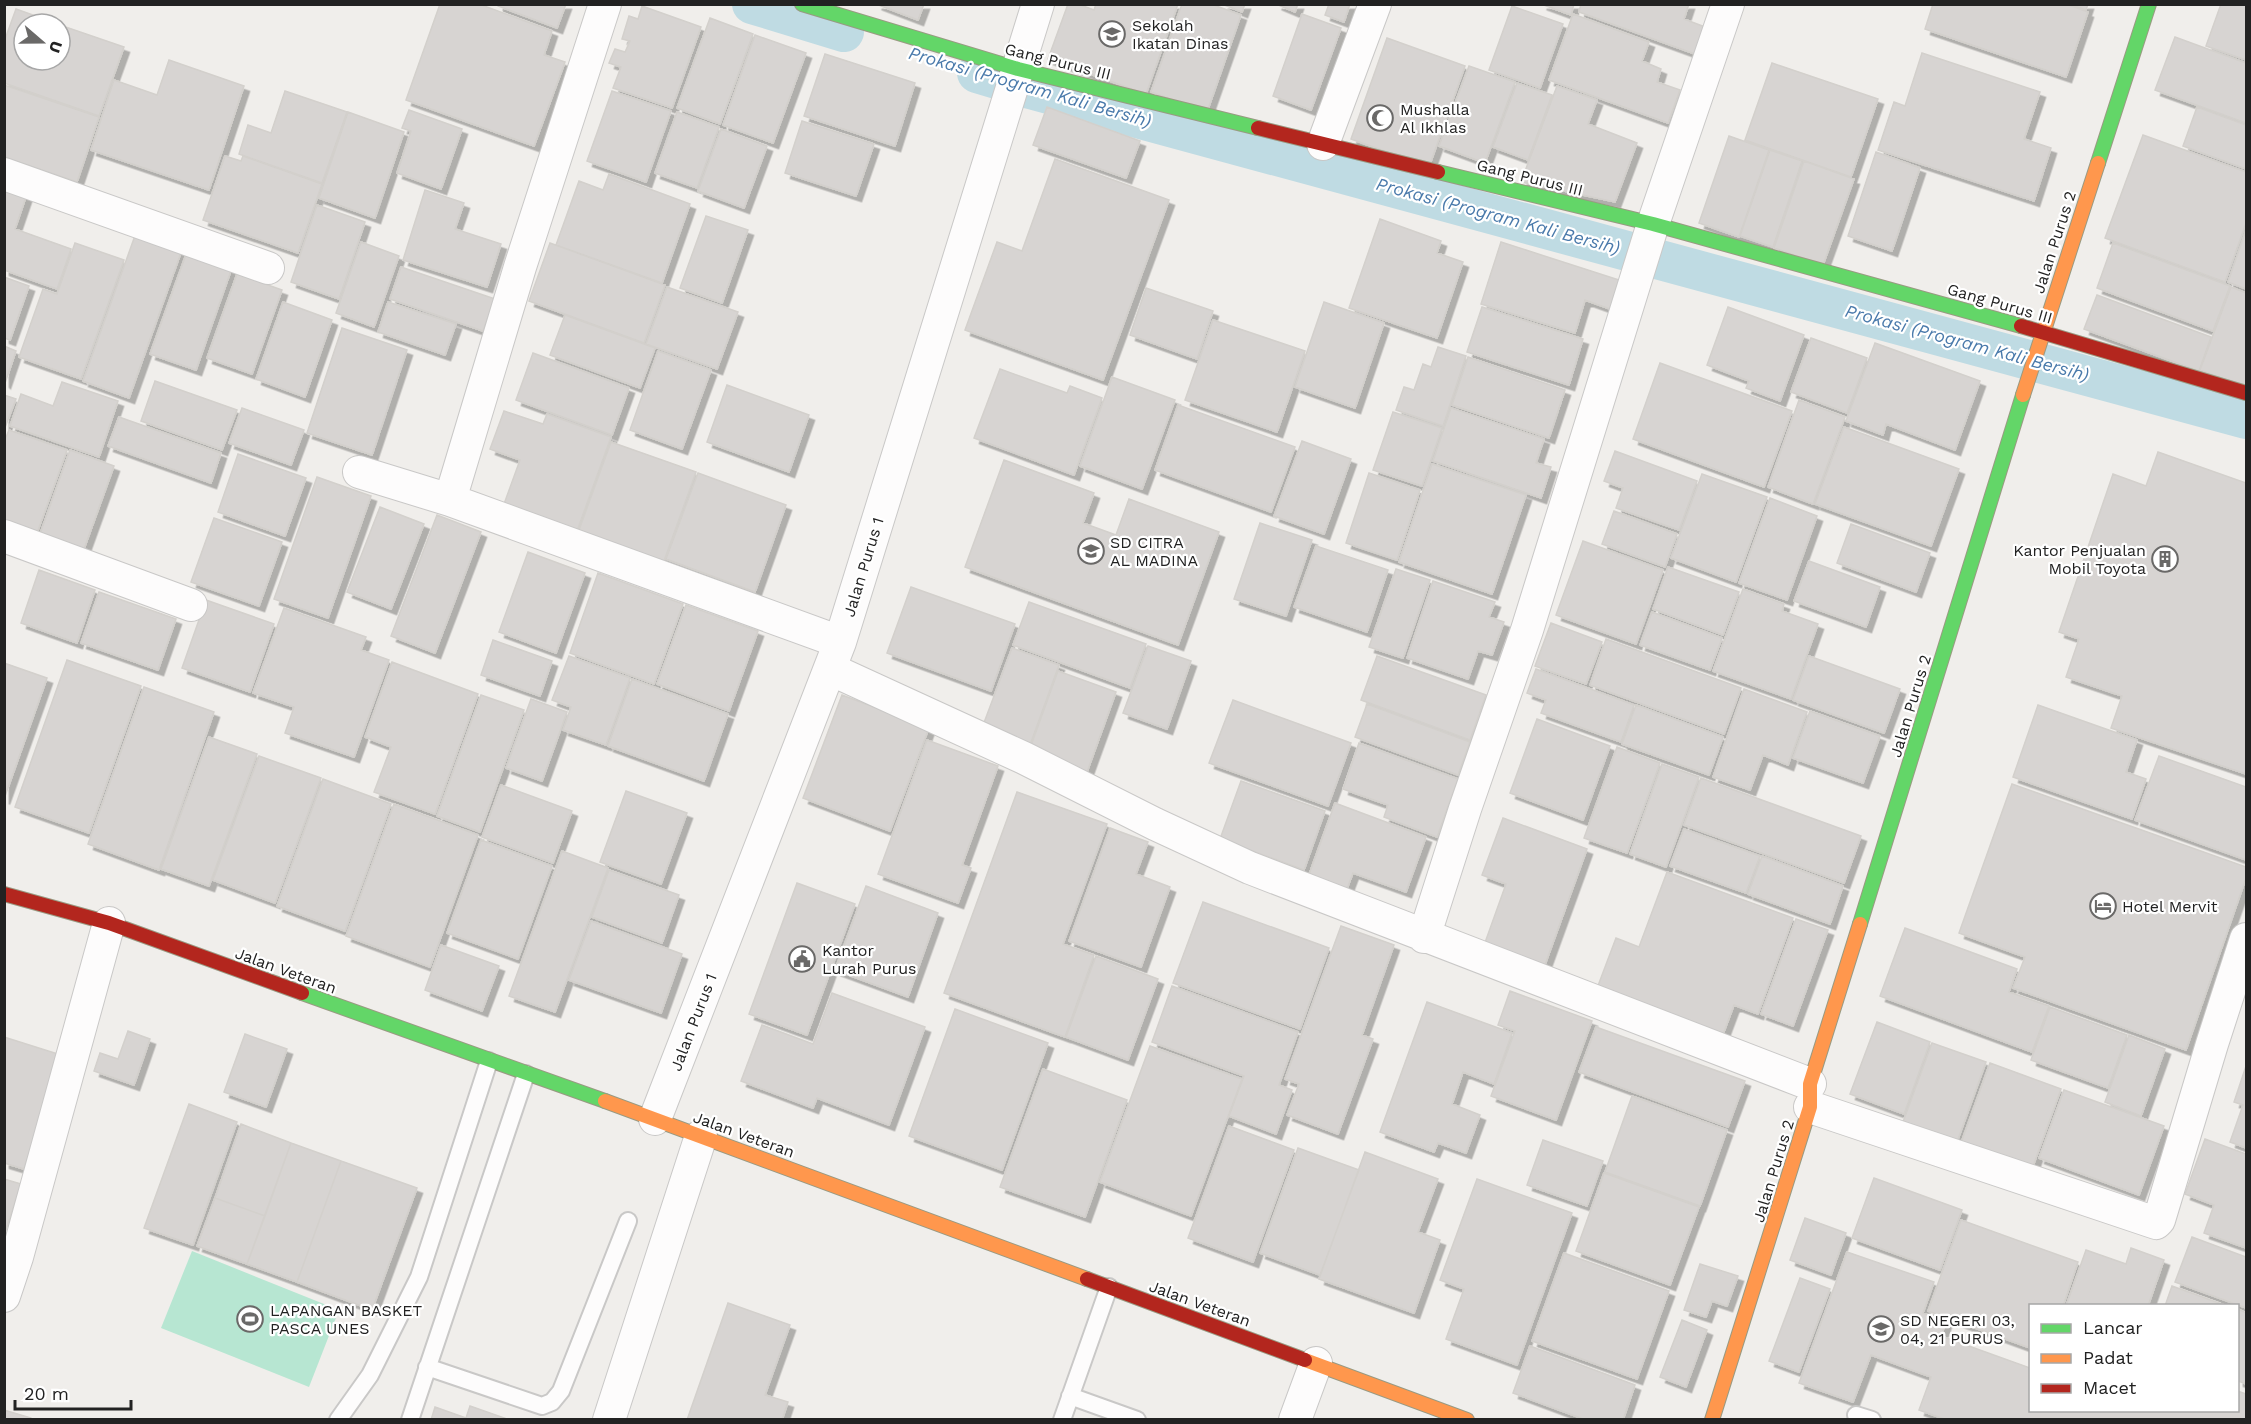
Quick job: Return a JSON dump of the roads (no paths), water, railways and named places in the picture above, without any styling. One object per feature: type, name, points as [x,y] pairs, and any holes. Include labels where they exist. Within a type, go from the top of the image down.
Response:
[{"type":"street","points":[[450,500],[520,267],[605,4]]},
{"type":"street","name":"Gang Purus III","points":[[802,4],[1017,73],[1323,144],[2247,393]]},
{"type":"street","name":"Jalan Purus 1","points":[[655,1119],[835,656],[1038,4]]},
{"type":"street","points":[[1323,144],[1375,4]]},
{"type":"street","points":[[1424,937],[1527,630],[1651,232],[1728,4]]},
{"type":"street","name":"Jalan Purus 2","points":[[1712,1419],[2025,391],[2149,4]]},
{"type":"street","points":[[4,174],[268,267]]},
{"type":"street","points":[[359,472],[450,500],[835,656],[1024,758],[1155,824],[1240,863],[1810,1096],[2156,1223],[2159,1220],[2212,1044],[2247,939]]},
{"type":"street","points":[[4,536],[191,604]]},
{"type":"street","name":"Jalan Veteran","points":[[4,894],[109,924],[655,1119],[1467,1419]]},
{"type":"street","points":[[4,1296],[18,1257],[109,924]]},
{"type":"street","points":[[609,1419],[701,1136]]},
{"type":"street","points":[[1295,1419],[1316,1363]]},
{"type":"lane","points":[[339,1419],[370,1375],[419,1277],[489,1061]]},
{"type":"lane","points":[[410,1419],[526,1074]]},
{"type":"lane","points":[[427,1367],[542,1406],[552,1402],[561,1391],[628,1221]]},
{"type":"lane","points":[[1062,1419],[1109,1287]]},
{"type":"lane","points":[[1070,1396],[1137,1419]]},
{"type":"waterway","name":"Prokasi (Program Kali Bersih)","points":[[752,4],[844,32]]},
{"type":"waterway","name":"Prokasi (Program Kali Bersih)","points":[[977,73],[2246,419]]},
{"type":"place","name":"Sekolah Ikatan Dinas","points":[[1112,34]]},
{"type":"place","name":"Mushalla Al Ikhlas","points":[[1380,118]]},
{"type":"place","name":"SD CITRA AL MADINA","points":[[1091,551]]},
{"type":"place","name":"Kantor Penjualan Mobil Toyota","points":[[2165,559]]},
{"type":"place","name":"Hotel Mervit","points":[[2103,906]]},
{"type":"place","name":"Kantor Lurah Purus","points":[[802,959]]},
{"type":"place","name":"LAPANGAN BASKET PASCA UNES","points":[[250,1319]]},
{"type":"place","name":"SD NEGERI 03, 04, 21 PURUS","points":[[1881,1329]]}]
